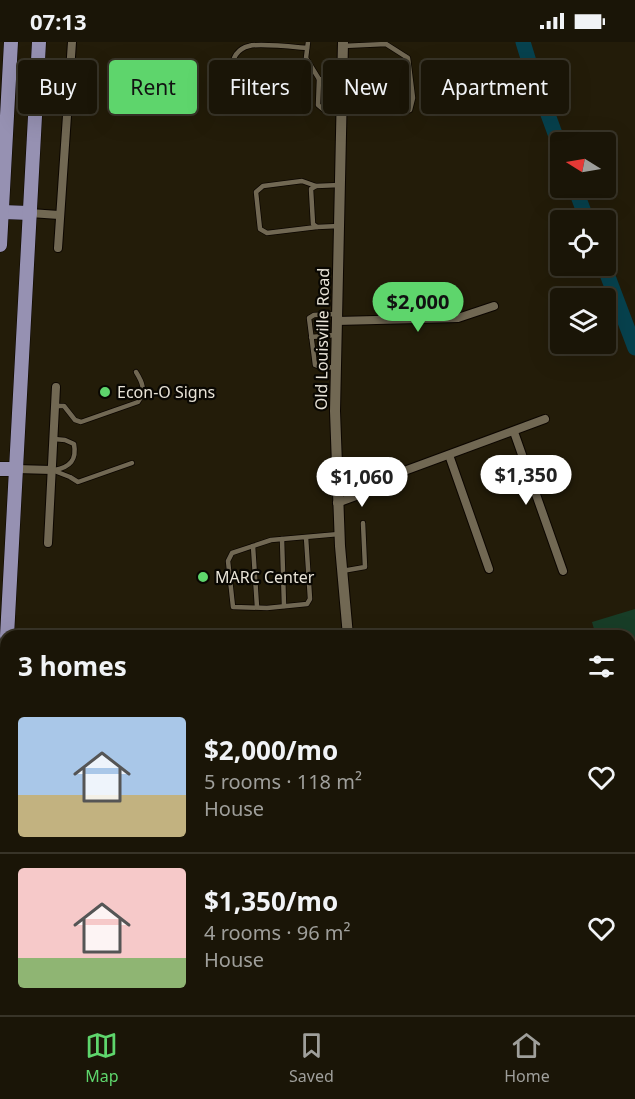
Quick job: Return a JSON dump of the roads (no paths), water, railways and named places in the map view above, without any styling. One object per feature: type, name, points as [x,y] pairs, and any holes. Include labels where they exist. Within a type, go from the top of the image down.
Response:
[{"type":"main road","points":[[0,245],[11,42]]},
{"type":"main road","points":[[8,630],[39,42]]},
{"type":"main road","points":[[2,212],[30,213]]},
{"type":"main road","points":[[0,469],[16,469]]},
{"type":"street","points":[[58,248],[72,42]]},
{"type":"street","name":"Old Louisville Road","points":[[343,44],[343,60]]},
{"type":"street","name":"Old Louisville Road","points":[[342,114],[335,367],[339,534],[347,630]]},
{"type":"street","points":[[30,213],[59,215]]},
{"type":"street","points":[[336,317],[458,318],[494,306]]},
{"type":"street","points":[[48,543],[56,387]]},
{"type":"street","points":[[338,503],[356,496],[369,484],[545,419]]},
{"type":"street","points":[[514,432],[563,571]]},
{"type":"street","points":[[449,455],[489,569]]},
{"type":"street","points":[[16,469],[52,471]]},
{"type":"street","points":[[337,472],[361,477],[369,484]]},
{"type":"lane","points":[[343,44],[386,44],[408,60]]},
{"type":"lane","points":[[232,60],[238,52],[249,46],[308,45],[306,58],[319,79],[318,105],[323,109]]},
{"type":"lane","points":[[409,66],[413,98],[409,110]]},
{"type":"lane","points":[[319,79],[323,79]]},
{"type":"lane","points":[[339,226],[267,233],[260,229],[256,192],[263,186],[302,181],[316,186],[340,185]]},
{"type":"lane","points":[[316,186],[310,189],[313,224],[317,227]]},
{"type":"lane","points":[[335,367],[323,368],[315,365],[309,318],[314,315],[336,317]]},
{"type":"lane","points":[[311,337],[336,335]]},
{"type":"lane","points":[[55,406],[64,406],[75,420],[81,422],[138,402],[143,396],[143,384],[136,372]]},
{"type":"lane","points":[[52,471],[63,469],[73,462],[76,453],[74,444],[65,440],[53,439]]},
{"type":"lane","points":[[52,471],[70,477],[78,483],[132,463]]},
{"type":"lane","points":[[342,571],[365,567],[363,523]]},
{"type":"lane","points":[[306,537],[310,599],[307,604],[257,608],[232,607],[228,561],[232,553],[271,540],[339,534]]},
{"type":"lane","points":[[282,539],[284,606]]},
{"type":"lane","points":[[253,546],[257,608]]},
{"type":"waterway","points":[[523,42],[554,132]]},
{"type":"waterway","points":[[579,198],[583,210]]},
{"type":"waterway","points":[[608,276],[635,348]]},
{"type":"place","name":"Econ-O Signs","points":[[105,392]]},
{"type":"place","name":"MARC Center","points":[[203,577]]}]
